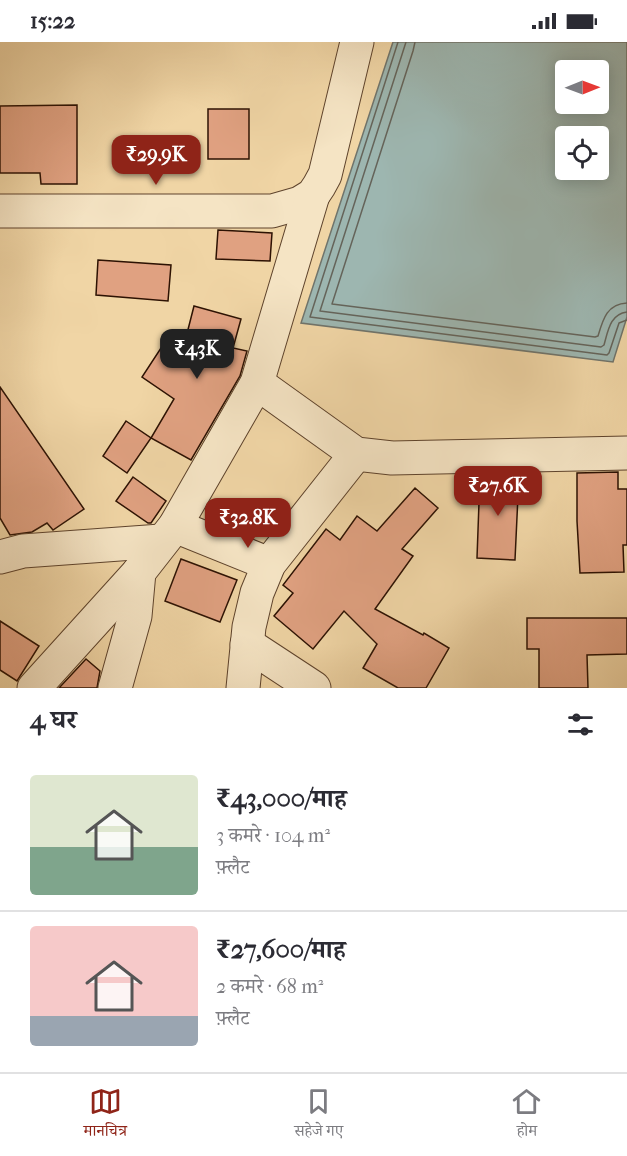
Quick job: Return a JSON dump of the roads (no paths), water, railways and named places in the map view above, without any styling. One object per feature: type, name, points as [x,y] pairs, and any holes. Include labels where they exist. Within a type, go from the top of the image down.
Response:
[{"type":"street","points":[[34,688],[139,572],[168,533],[257,383],[313,195],[325,175],[357,42]]},
{"type":"street","points":[[0,212],[272,211],[300,203],[313,195]]},
{"type":"street","points":[[257,383],[356,454],[392,458],[627,453]]},
{"type":"street","points":[[243,688],[247,644],[257,593],[269,564],[356,454]]},
{"type":"street","points":[[0,557],[22,551],[168,533],[269,564]]},
{"type":"street","points":[[115,688],[135,616],[139,572]]},
{"type":"street","points":[[247,644],[314,688]]},
{"type":"water","points":[[393,42],[627,42],[627,317],[613,362],[301,323]]}]
